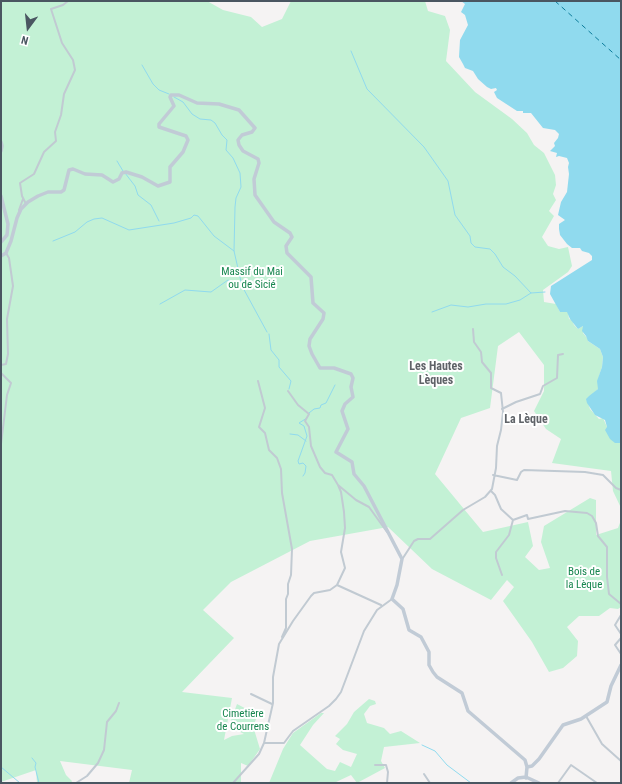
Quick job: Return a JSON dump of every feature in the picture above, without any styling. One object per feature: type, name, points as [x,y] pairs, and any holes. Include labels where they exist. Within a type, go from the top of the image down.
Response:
[{"type":"street","points":[[26,204],[23,199],[20,183],[34,174],[44,152],[56,141],[55,132],[61,115],[64,94],[75,70],[73,60],[62,43],[51,9],[64,5],[68,1]]},
{"type":"street","points":[[19,213],[26,204],[48,192],[61,192],[64,190],[67,174],[69,170],[74,169],[85,174],[102,174],[113,182],[119,179],[122,173],[126,172],[142,177],[158,186],[167,184],[170,179],[170,167],[183,152],[188,140],[186,136],[159,127],[159,124],[174,106],[170,97],[171,95],[179,95],[197,103],[219,104],[239,110],[255,128],[252,132],[242,135],[238,140],[243,151],[258,159],[259,163],[254,179],[256,195],[274,222],[292,236],[286,246],[287,253],[311,277],[313,303],[324,313],[323,319],[310,339],[309,346],[312,354],[320,368],[334,368],[350,374],[353,378],[351,388],[353,397],[345,404],[342,411],[348,429],[336,452],[352,462],[354,474],[364,486],[402,559]]},
{"type":"street","points":[[1,142],[1,151]]},
{"type":"street","points":[[1,196],[8,224],[7,235],[1,242]]},
{"type":"street","points":[[1,256],[6,253],[12,238],[23,199]]},
{"type":"street","points":[[1,365],[6,364],[8,354],[6,319],[13,286],[9,258],[6,253]]},
{"type":"street","points":[[264,743],[284,743],[293,731],[329,706],[336,699],[341,692],[364,631],[381,605],[392,599],[397,585],[402,559],[414,541],[418,539],[430,539],[464,510],[485,497],[491,491],[493,475],[496,468],[502,409],[501,393],[491,388],[491,372],[482,362],[481,352],[474,342],[473,329]]},
{"type":"street","points":[[502,409],[516,402],[540,394],[543,386],[557,378],[558,355],[563,354]]},
{"type":"street","points":[[1,373],[11,383],[7,395],[1,444]]},
{"type":"street","points":[[258,381],[265,403],[259,427],[265,433],[270,450],[277,458],[281,469],[282,493],[292,549],[291,575],[286,599],[286,628],[282,640]]},
{"type":"street","points":[[233,783],[259,754],[264,743],[272,704],[273,673],[278,648],[282,640],[312,594],[328,591],[337,585],[345,568],[341,552],[341,544],[344,533],[344,507],[341,492],[332,475],[326,473],[318,465],[311,446],[309,427],[305,421],[309,414],[298,405],[288,391]]},
{"type":"street","points":[[493,475],[515,480],[518,479],[524,470],[586,472],[603,475],[616,488],[621,490]]},
{"type":"street","points":[[338,485],[356,500],[369,507],[376,516],[380,525],[388,534]]},
{"type":"street","points":[[491,491],[495,495],[501,509],[513,520]]},
{"type":"street","points":[[513,520],[527,515],[528,519],[565,511],[587,513],[592,516],[596,523],[598,536],[607,547],[607,577],[610,594],[621,604]]},
{"type":"street","points":[[502,575],[496,558],[496,552],[509,535],[513,520]]},
{"type":"street","points":[[337,585],[381,605]]},
{"type":"street","points":[[392,599],[403,609],[409,630],[421,637],[429,652],[429,665],[433,672],[437,677],[462,693],[468,710],[521,756],[527,767],[526,777]]},
{"type":"street","points":[[621,615],[615,625],[621,634]]},
{"type":"street","points":[[621,638],[615,645],[621,654]]},
{"type":"street","points":[[527,767],[532,766],[539,759],[563,725],[586,716],[606,702],[611,686],[621,665]]},
{"type":"street","points":[[252,694],[272,704]]},
{"type":"street","points":[[76,783],[87,776],[98,763],[104,750],[107,722],[116,711],[119,703]]},
{"type":"street","points":[[586,716],[603,745],[620,759]]},
{"type":"street","points":[[375,765],[386,765],[388,772],[387,783]]},
{"type":"street","points":[[558,783],[571,765],[597,783]]},
{"type":"street","points":[[424,774],[430,783]]},
{"type":"street","points":[[513,783],[518,778],[526,777],[538,782]]},
{"type":"green space","name":"Massif du Mai ou de Sicié","points":[[1,1],[207,1],[223,10],[251,17],[262,27],[282,19],[291,1],[425,1],[428,11],[445,16],[450,30],[446,61],[475,92],[512,119],[527,133],[534,145],[544,153],[555,175],[556,185],[553,194],[556,200],[549,211],[554,216],[542,237],[548,246],[559,249],[568,247],[572,266],[568,272],[543,290],[544,302],[556,304],[560,312],[568,312],[569,319],[572,320],[578,329],[583,326],[583,333],[588,341],[600,349],[603,357],[598,389],[587,400],[590,409],[599,419],[603,418],[607,427],[619,443],[621,443],[621,508],[613,491],[611,471],[552,463],[561,439],[546,429],[534,411],[544,391],[544,365],[519,332],[498,346],[490,408],[461,418],[435,474],[483,532],[528,522],[533,546],[525,557],[539,570],[550,568],[541,542],[544,526],[590,498],[596,500],[596,535],[618,528],[621,520],[621,607],[618,609],[610,608],[599,616],[579,616],[567,627],[578,641],[577,656],[563,668],[549,672],[532,642],[503,601],[514,587],[507,580],[491,600],[432,569],[388,527],[310,541],[231,582],[203,610],[234,638],[182,692],[232,698],[224,740],[232,736],[244,734],[229,726],[237,704],[258,715],[253,726],[260,749],[248,766],[241,763],[241,783],[129,783],[132,770],[60,761],[66,775],[72,781],[71,783],[37,783],[36,770],[1,782]]},
{"type":"green space","points":[[369,699],[375,701],[376,704],[370,706],[364,714],[367,723],[384,728],[390,734],[401,731],[420,743],[384,747],[381,761],[385,768],[357,783],[351,775],[334,783],[269,783],[283,749],[293,733],[321,713],[324,713],[313,725],[300,745],[327,769],[335,771],[340,762],[351,767],[357,754],[343,750],[336,744],[340,739],[335,736],[347,724],[354,712]]},
{"type":"water","points":[[461,1],[621,1],[621,443],[615,443],[610,439],[605,430],[607,427],[605,420],[595,415],[586,399],[598,389],[597,381],[602,367],[603,357],[600,349],[588,341],[582,331],[583,326],[578,329],[570,319],[567,312],[560,312],[550,294],[551,286],[592,260],[592,256],[589,253],[582,251],[580,248],[572,248],[560,235],[559,224],[565,220],[558,215],[561,202],[567,192],[569,163],[567,158],[559,156],[556,157],[557,153],[550,151],[555,146],[554,143],[559,134],[555,130],[543,128],[531,113],[517,111],[497,98],[494,92],[497,90],[496,88],[491,89],[487,87],[478,79],[473,71],[465,68],[459,57],[460,40],[468,25],[465,15],[461,12],[465,4]]},
{"type":"waterway","points":[[351,51],[367,89],[424,147],[448,181],[455,215],[470,236],[471,243],[475,247],[490,249],[503,267],[515,276],[531,293],[545,292]]},
{"type":"waterway","points":[[142,65],[153,84],[159,90],[169,94]]},
{"type":"waterway","points":[[174,97],[183,102],[192,114],[200,119],[211,120],[215,123],[222,135],[227,140],[226,150],[233,158],[240,173],[241,187],[236,198],[235,207],[234,251],[242,286],[267,332]]},
{"type":"waterway","points":[[117,161],[123,171]]},
{"type":"waterway","points":[[125,173],[135,186],[138,195],[151,205],[159,221]]},
{"type":"waterway","points":[[53,241],[75,232],[87,222],[94,219],[102,218],[129,230],[174,223],[191,218],[194,215],[198,216],[214,236],[234,251]]},
{"type":"waterway","points":[[160,304],[185,290],[211,292],[228,280],[242,286]]},
{"type":"waterway","points":[[432,312],[451,305],[468,307],[486,304],[506,304],[520,300],[531,293]]},
{"type":"waterway","points":[[269,334],[271,350],[279,360],[279,367],[291,381],[289,389]]},
{"type":"waterway","points":[[309,413],[314,409],[320,408],[321,405],[326,403],[335,385]]},
{"type":"waterway","points":[[303,476],[306,466],[303,463],[299,464],[298,461],[307,436],[304,426],[299,423],[307,418]]},
{"type":"waterway","points":[[290,434],[298,435],[306,441]]},
{"type":"waterway","points":[[422,745],[435,751],[447,765],[471,783]]},
{"type":"waterway","points":[[32,758],[36,763],[35,767],[39,783]]},
{"type":"waterway","points":[[1,767],[20,783]]},
{"type":"ferry route","points":[[555,1],[621,60]]},
{"type":"district","name":"Les Hautes Lèques","points":[[436,374]]},
{"type":"district","name":"La Lèque","points":[[526,420]]},
{"type":"park label","name":"Bois de la Lèque","points":[[584,578]]},
{"type":"park label","name":"Cimetière de Courrens","points":[[243,720]]}]
